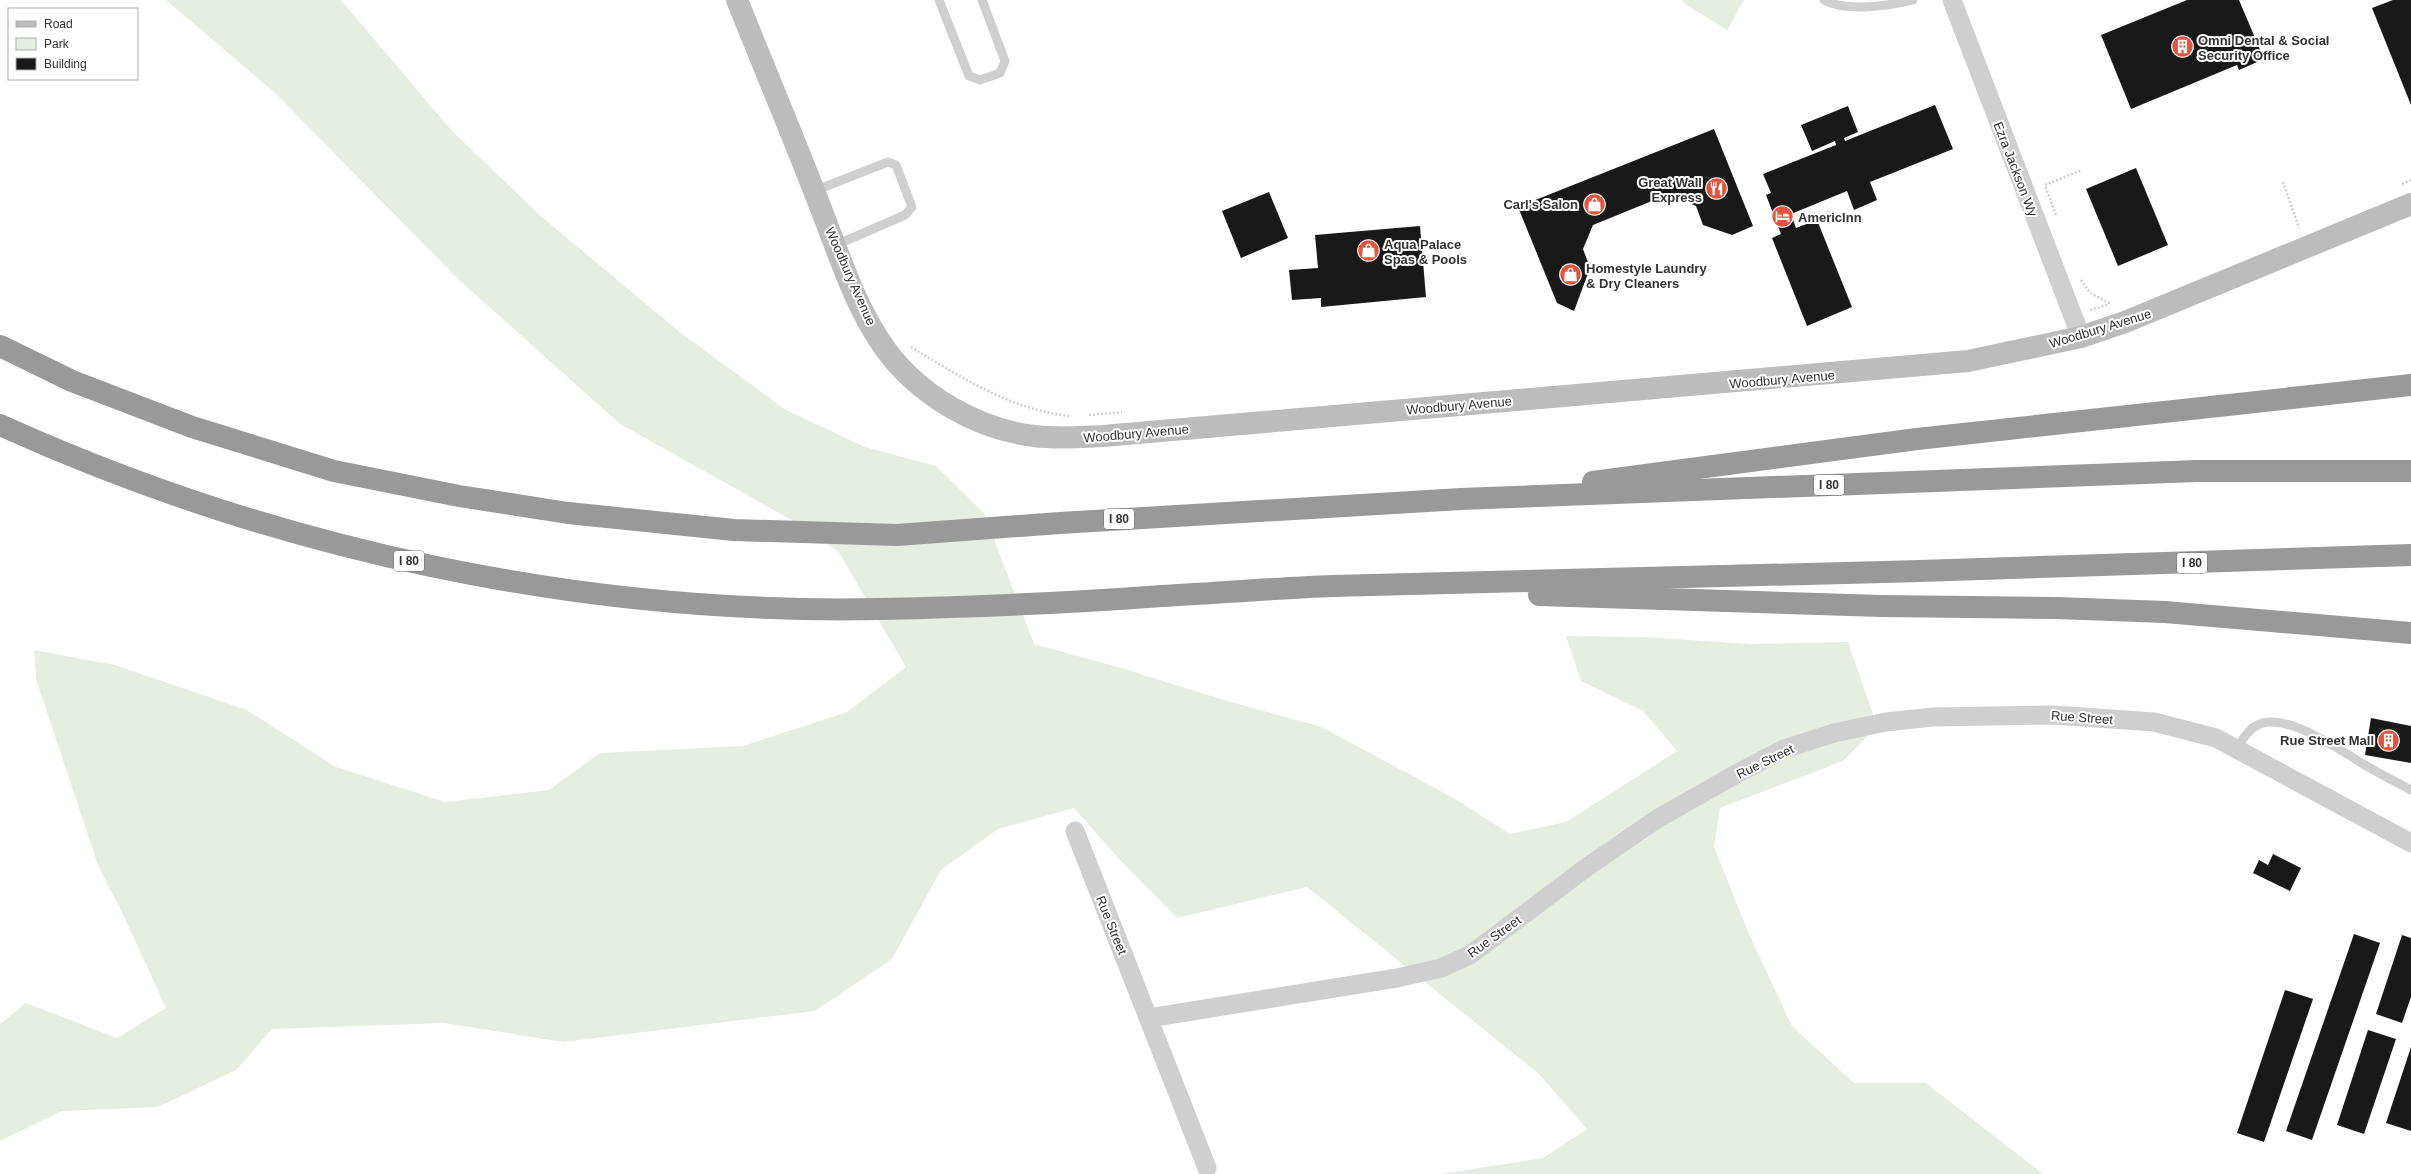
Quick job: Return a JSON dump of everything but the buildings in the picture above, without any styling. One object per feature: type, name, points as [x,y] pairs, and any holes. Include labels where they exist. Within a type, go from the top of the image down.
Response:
[{"type":"highway","name":"I 80","points":[[0,346],[72,381],[192,427],[334,471],[459,496],[584,515],[734,530],[897,535],[1060,523],[1461,499],[2197,471],[2411,471]]},
{"type":"highway","points":[[1461,499],[1917,439],[2411,385]]},
{"type":"highway","name":"I 80","points":[[0,425],[69,456],[200,502],[312,538],[453,571],[644,601],[766,608],[877,609],[1155,597],[1294,587],[1973,571],[2411,555]]},
{"type":"highway","points":[[1294,587],[1873,606],[2056,608],[2134,611],[2411,633]]},
{"type":"main road","name":"Woodbury Avenue","points":[[737,0],[860,303],[879,338],[899,366],[918,385],[940,401],[980,421],[1016,433],[1035,436],[1103,436],[1913,368],[1994,357],[2081,337],[2161,309],[2411,204]]},
{"type":"street","name":"Ezra Jackson Wy","points":[[1952,0],[2081,337]]},
{"type":"street","name":"Rue Street","points":[[1149,1018],[1398,978],[1441,968],[1470,955],[1587,867],[1657,819],[1784,750],[1834,733],[1886,722],[1933,717],[2054,715],[2154,722],[2216,738],[2411,843]]},
{"type":"street","name":"Rue Street","points":[[1075,831],[1208,1168]]},
{"type":"lane","points":[[939,0],[969,76],[980,80],[1000,73],[1005,60],[982,0]]},
{"type":"lane","points":[[1824,0],[1834,6],[1842,6],[1893,5],[1913,0]]},
{"type":"lane","points":[[814,191],[888,162],[896,165],[912,207],[905,216],[836,245]]},
{"type":"lane","points":[[2236,748],[2254,726],[2269,723],[2287,724],[2321,737],[2411,790]]},
{"type":"path","points":[[2058,221],[2045,185],[2082,170]]},
{"type":"path","points":[[2282,182],[2299,228]]},
{"type":"path","points":[[2072,315],[2111,304],[2090,292],[2080,278]]},
{"type":"path","points":[[909,346],[972,382],[1010,400],[1056,414],[1077,415]]},
{"type":"path","points":[[1083,415],[1129,412]]},
{"type":"green space","points":[[166,0],[341,0],[452,131],[542,217],[681,333],[786,410],[865,447],[936,466],[984,513],[1034,644],[1121,668],[1227,701],[1322,727],[1457,800],[1510,834],[1566,822],[1677,751],[1643,711],[1581,681],[1566,636],[1643,637],[1751,644],[1848,642],[1877,726],[1843,761],[1720,808],[1714,847],[1749,934],[1792,1026],[1854,1083],[1926,1083],[2043,1174],[1440,1174],[1543,1158],[1587,1129],[1539,1074],[1307,887],[1177,918],[1119,859],[1074,808],[998,829],[941,870],[892,959],[815,1011],[563,1042],[444,1023],[272,1029],[236,1070],[158,1107],[62,1111],[0,1141],[0,1024],[26,1003],[117,1038],[166,1008],[122,912],[99,868],[36,679],[34,650],[115,665],[247,710],[336,767],[445,802],[549,790],[600,753],[743,746],[847,712],[906,667],[838,551],[788,518],[620,424],[459,280],[275,93]]},
{"type":"green space","points":[[1683,0],[1744,0],[1727,30],[1682,2]]},
{"type":"place","name":"Omni Dental & Social Security Office","points":[[2182,47]]},
{"type":"place","name":"Great Wall Express","points":[[1717,189]]},
{"type":"place","name":"Carl's Salon","points":[[1594,204]]},
{"type":"place","name":"AmericInn","points":[[1783,217]]},
{"type":"place","name":"Aqua Palace Spas & Pools","points":[[1369,251]]},
{"type":"place","name":"Homestyle Laundry & Dry Cleaners","points":[[1571,275]]},
{"type":"place","name":"Rue Street Mall","points":[[2389,740]]}]
